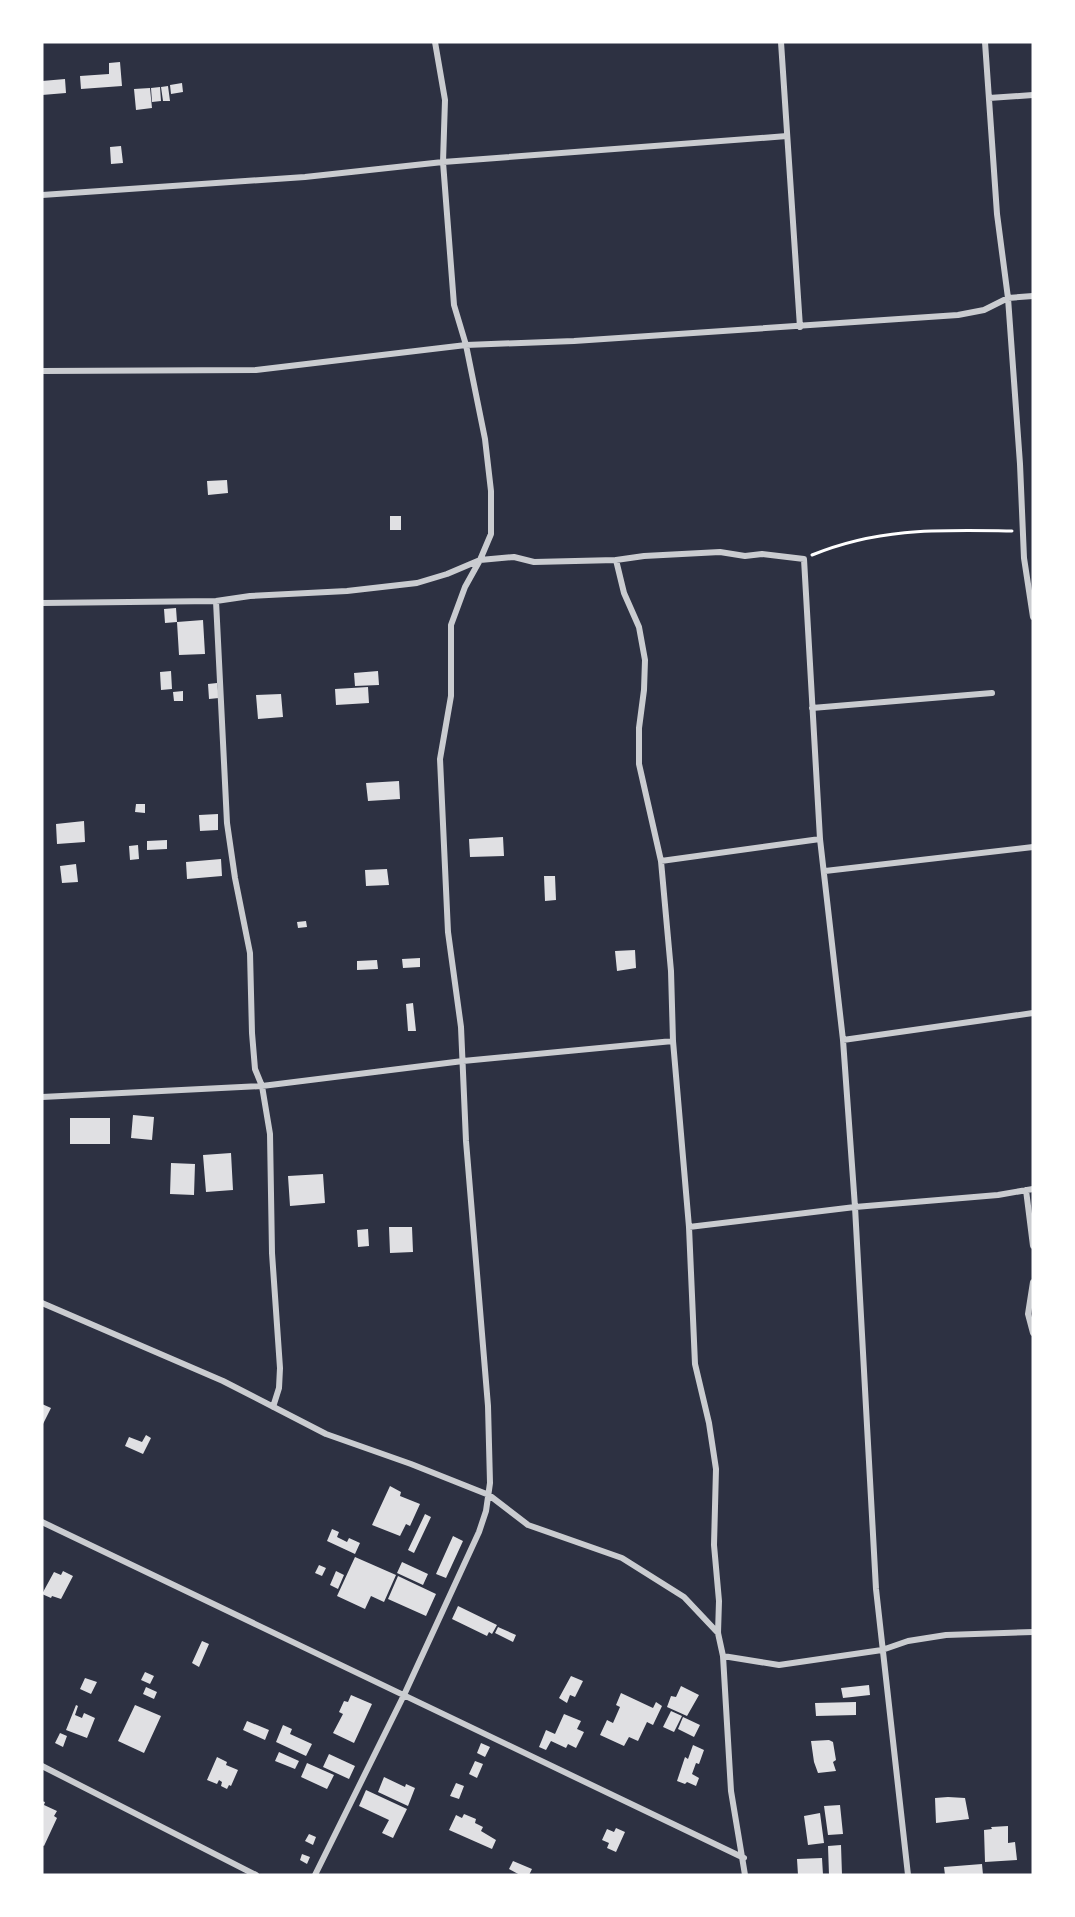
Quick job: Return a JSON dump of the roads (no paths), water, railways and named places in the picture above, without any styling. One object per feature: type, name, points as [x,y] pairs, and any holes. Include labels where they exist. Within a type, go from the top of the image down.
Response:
[{"type":"street","points":[[315,1875],[404,1695],[479,1532],[489,1495],[491,1466],[466,1141],[460,1017],[448,932],[440,759],[451,696],[451,625],[465,587],[491,534],[492,491],[485,439],[466,345],[454,305],[444,162],[445,100],[435,42]]},
{"type":"street","points":[[781,42],[800,327]]},
{"type":"street","points":[[985,42],[997,214],[1008,298],[1024,558],[1033,618]]},
{"type":"street","points":[[989,98],[1033,95]]},
{"type":"street","points":[[42,195],[305,177],[444,162],[787,136]]},
{"type":"street","points":[[42,370],[256,370],[466,345],[574,341],[958,315],[984,310],[1008,298],[1033,296]]},
{"type":"street","points":[[42,603],[216,601],[250,596],[347,591],[417,584],[480,560],[514,557],[534,562],[616,560],[644,556],[720,552],[745,556],[762,554],[804,559],[820,839],[843,1040],[855,1206],[876,1589],[908,1875]]},
{"type":"street","points":[[616,560],[624,593],[639,627],[645,660],[639,728],[639,764],[661,861],[689,1227],[695,1364],[709,1423],[716,1469],[714,1545],[719,1600],[718,1633],[723,1656],[731,1791],[744,1858],[745,1875]]},
{"type":"street","points":[[216,601],[227,823],[250,953],[255,1069],[262,1086],[270,1134],[272,1252],[280,1368],[279,1388],[273,1407]]},
{"type":"street","points":[[812,708],[992,693]]},
{"type":"street","points":[[661,861],[820,839]]},
{"type":"street","points":[[825,871],[1033,847]]},
{"type":"street","points":[[843,1040],[1033,1013]]},
{"type":"street","points":[[42,1097],[262,1086],[463,1061],[673,1041]]},
{"type":"street","points":[[689,1227],[855,1206],[998,1195],[1029,1189],[1033,1246]]},
{"type":"street","points":[[1033,1282],[1028,1314],[1033,1333]]},
{"type":"street","points":[[42,1303],[223,1381],[326,1434],[489,1495],[528,1525],[622,1558],[684,1597],[718,1633]]},
{"type":"street","points":[[42,1522],[744,1858]]},
{"type":"street","points":[[723,1656],[779,1665],[882,1650],[908,1641],[946,1635],[1033,1632]]},
{"type":"street","points":[[42,1766],[256,1875]]}]
